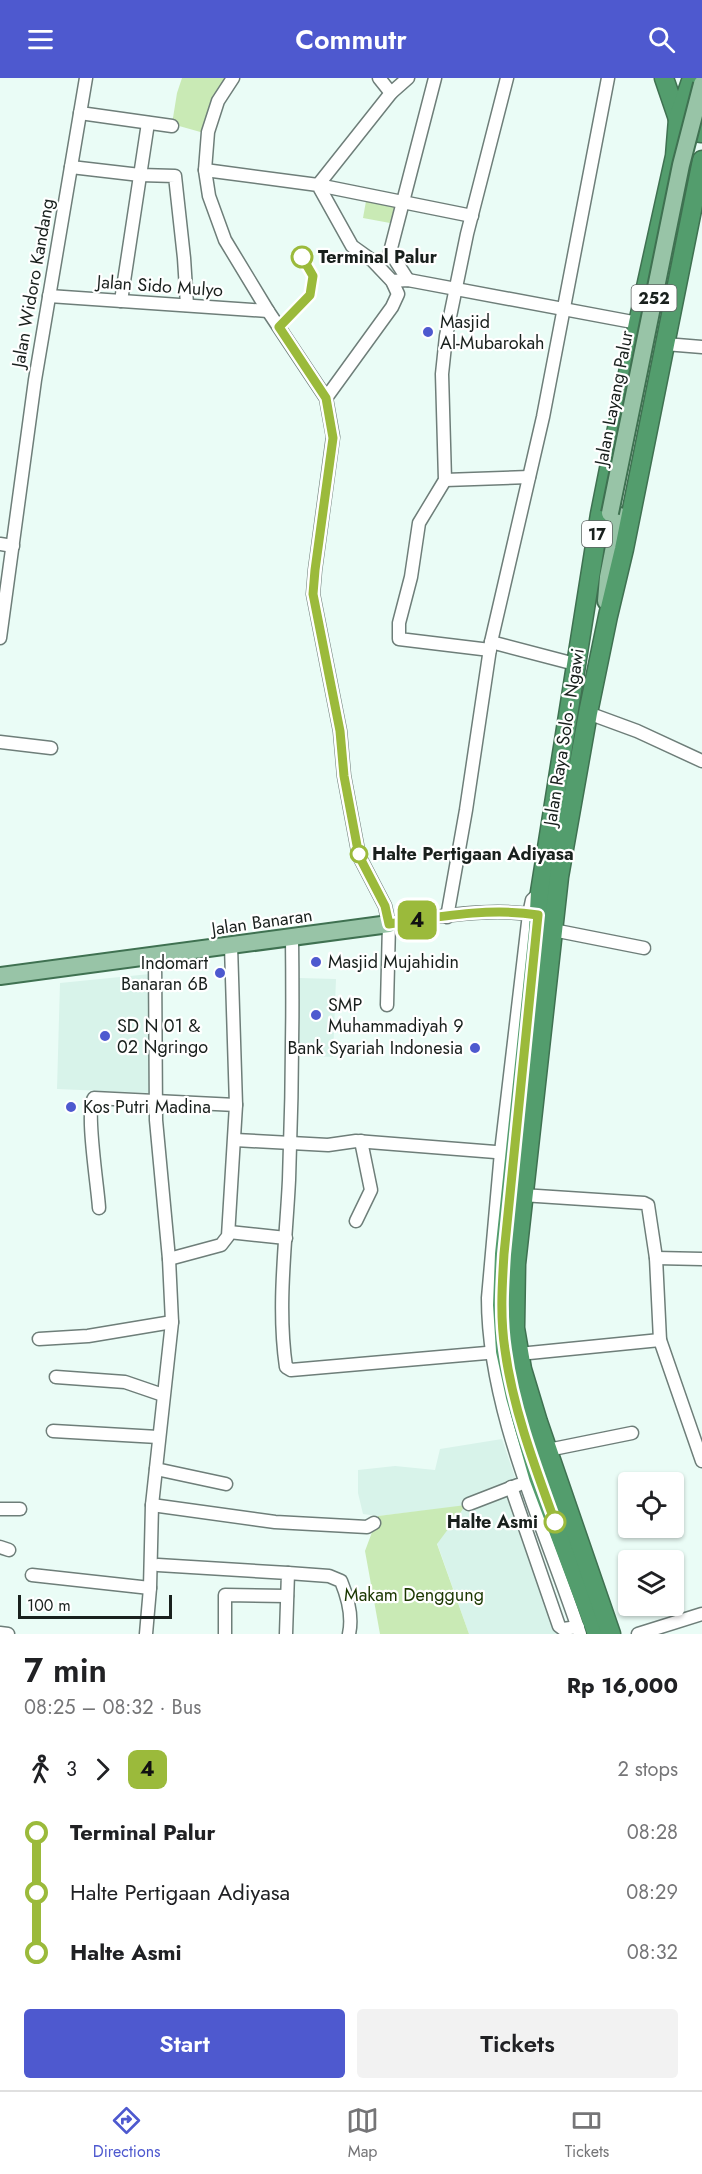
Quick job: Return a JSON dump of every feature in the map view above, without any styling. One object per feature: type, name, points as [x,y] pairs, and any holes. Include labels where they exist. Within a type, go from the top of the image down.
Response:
[{"type":"highway","name":"Jalan Raya Solo - Ngawi","points":[[597,1634],[551,1531],[515,1423],[505,1353],[498,1254],[534,914],[540,892],[600,514],[675,156],[678,119],[664,78]]},
{"type":"highway","points":[[692,78],[678,119],[687,131],[702,133]]},
{"type":"highway","points":[[675,156],[680,152],[688,152],[697,156],[702,162]]},
{"type":"highway","name":"Jalan Raya Solo - Ngawi","points":[[611,1634],[548,1450],[505,1353],[515,1328],[516,1264],[522,1195],[559,877],[588,713],[624,549],[702,162]]},
{"type":"main road","name":"Jalan Layang Palur","points":[[608,616],[607,584],[615,515],[681,165],[702,84]]},
{"type":"main road","name":"Jalan Layang Palur","points":[[584,612],[593,595],[615,515],[686,179],[702,115]]},
{"type":"main road","name":"Jalan Banaran","points":[[0,976],[389,924]]},
{"type":"street","name":"Jalan Widoro Kandang","points":[[0,638],[6,545],[23,460],[86,78]]},
{"type":"street","points":[[234,78],[218,101],[208,132],[205,170],[209,196],[225,240],[268,311],[326,398],[333,438],[313,594],[340,731],[344,776],[359,856],[385,906],[389,924],[387,1005]]},
{"type":"street","points":[[379,78],[391,93]]},
{"type":"street","points":[[318,185],[391,93],[408,78]]},
{"type":"street","points":[[408,280],[390,252],[435,78]]},
{"type":"street","points":[[507,78],[472,216],[446,336],[442,374],[445,480],[419,523],[410,585],[399,623],[399,639],[490,646],[575,664]]},
{"type":"street","points":[[447,917],[466,810],[490,646],[565,310],[608,78]]},
{"type":"street","points":[[80,113],[172,126]]},
{"type":"street","points":[[121,301],[148,123]]},
{"type":"street","points":[[71,167],[140,175],[175,176],[187,305]]},
{"type":"street","points":[[205,170],[318,185],[472,216]]},
{"type":"street","points":[[318,185],[352,246],[373,261],[392,282],[398,294],[326,398]]},
{"type":"street","points":[[392,282],[408,280],[638,324]]},
{"type":"street","name":"Jalan Sido Mulyo","points":[[49,296],[268,311]]},
{"type":"street","points":[[665,344],[702,347]]},
{"type":"street","points":[[445,480],[529,477]]},
{"type":"street","points":[[588,713],[637,731],[702,761]]},
{"type":"street","points":[[0,742],[51,748]]},
{"type":"street","name":"Jalan Banaran","points":[[389,924],[500,912],[534,914]]},
{"type":"street","points":[[553,930],[644,948]]},
{"type":"street","points":[[292,938],[290,1142],[283,1318],[286,1368],[291,1370],[660,1340]]},
{"type":"street","points":[[169,1259],[221,1245],[225,1242],[229,1232],[236,1105],[231,946]]},
{"type":"street","points":[[146,1634],[150,1588],[152,1505],[172,1322],[169,1259],[155,1101],[154,956]]},
{"type":"street","points":[[99,1208],[90,1120],[92,1100],[98,1097],[236,1105]]},
{"type":"street","points":[[234,1140],[328,1145],[361,1141],[507,1153]]},
{"type":"street","points":[[356,1221],[371,1190],[361,1141]]},
{"type":"street","points":[[522,1195],[646,1203],[649,1207],[656,1258],[660,1340],[702,1461]]},
{"type":"street","points":[[229,1232],[286,1238]]},
{"type":"street","points":[[656,1258],[702,1259]]},
{"type":"street","points":[[39,1339],[88,1336],[172,1322]]},
{"type":"street","points":[[56,1377],[125,1382],[163,1395]]},
{"type":"street","points":[[53,1431],[158,1437]]},
{"type":"street","points":[[548,1450],[632,1432]]},
{"type":"street","points":[[156,1469],[226,1484]]},
{"type":"street","points":[[469,1504],[532,1479]]},
{"type":"street","points":[[510,1487],[559,1626],[563,1629],[579,1630],[551,1531]]},
{"type":"street","points":[[152,1505],[275,1522],[364,1527],[371,1527],[374,1523]]},
{"type":"street","points":[[0,1509],[20,1509]]},
{"type":"street","points":[[158,1564],[329,1576],[341,1581],[349,1605],[349,1634]]},
{"type":"street","points":[[286,1634],[288,1573]]},
{"type":"street","points":[[32,1575],[150,1588]]},
{"type":"street","points":[[225,1634],[225,1595],[287,1596]]},
{"type":"street","points":[[638,1634],[702,1614]]},
{"type":"street","points":[[0,1633],[8,1634]]},
{"type":"shaded area","name":"SD N 01 & 02 Ngringo","points":[[150,974],[151,1093],[57,1089],[60,983]]},
{"type":"shaded area","name":"SMP Muhammadiyah 9","points":[[299,978],[336,979],[333,1057],[295,1055]]},
{"type":"shaded area","points":[[502,1439],[568,1634],[469,1634],[437,1543],[465,1506],[378,1516],[363,1514],[358,1493],[358,1470],[395,1466],[435,1470],[440,1449]]},
{"type":"green space","points":[[182,78],[228,78],[214,96],[204,133],[172,124]]},
{"type":"green space","points":[[366,201],[395,206],[390,223],[363,218]]},
{"type":"green space","name":"Makam Denggung","points":[[466,1505],[437,1544],[469,1634],[380,1634],[365,1551],[378,1516]]},
{"type":"bus line","name":"4","points":[[302,257],[313,276],[310,295],[279,327],[326,398],[331,417],[333,438],[313,594],[340,731],[344,776],[359,856],[385,906],[389,924],[500,912],[538,915],[513,1153],[502,1305],[505,1351],[515,1397],[538,1477],[555,1522]]},
{"type":"place","name":"Terminal Palur","points":[[302,257]]},
{"type":"place","name":"Masjid Al-Mubarokah","points":[[428,332]]},
{"type":"place","name":"Halte Pertigaan Adiyasa","points":[[359,854]]},
{"type":"place","name":"Masjid Mujahidin","points":[[316,962]]},
{"type":"place","name":"Indomart Banaran 6B","points":[[220,973]]},
{"type":"place","name":"SMP Muhammadiyah 9","points":[[316,1015]]},
{"type":"place","name":"SD N 01 & 02 Ngringo","points":[[105,1036]]},
{"type":"place","name":"Bank Syariah Indonesia","points":[[475,1048]]},
{"type":"place","name":"Kos Putri Madina","points":[[71,1107]]},
{"type":"place","name":"Halte Asmi","points":[[555,1522]]}]
